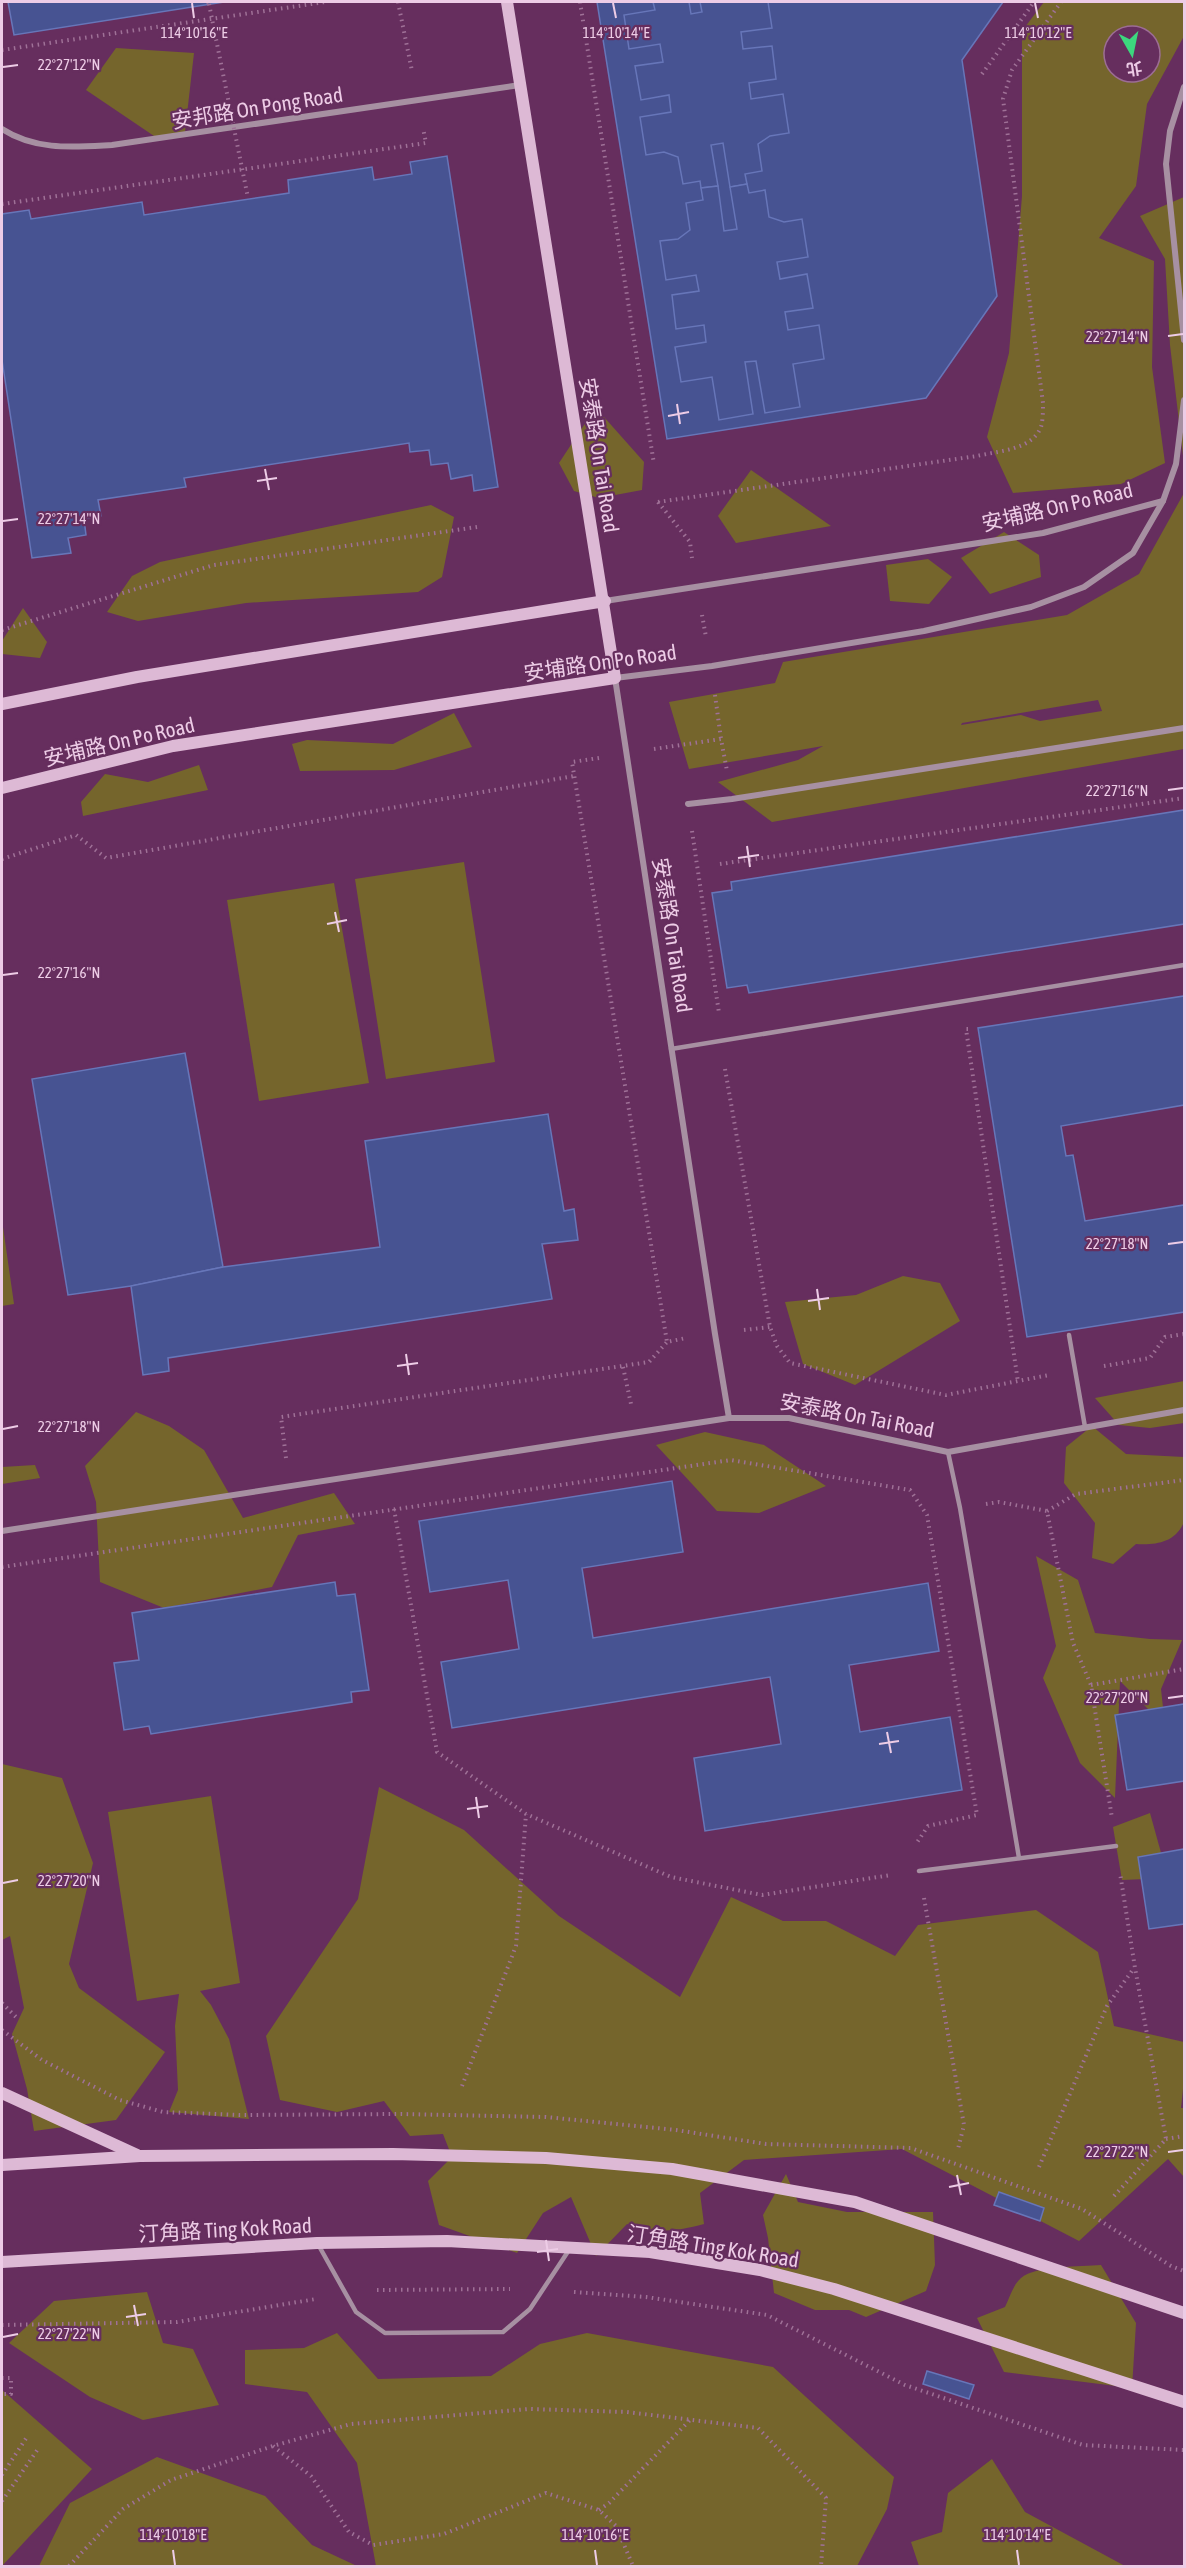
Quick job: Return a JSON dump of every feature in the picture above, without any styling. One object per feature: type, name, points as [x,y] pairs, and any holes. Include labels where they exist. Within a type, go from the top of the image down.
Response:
[{"type":"main road","name":"安泰路 On Tai Road","points":[[507,2],[605,601],[615,678]]},
{"type":"main road","name":"安埔路 On Po Road","points":[[2,704],[137,677],[605,601]]},
{"type":"main road","name":"安埔路 On Po Road","points":[[2,788],[173,746],[615,678]]},
{"type":"main road","points":[[2,2092],[140,2156]]},
{"type":"main road","points":[[2,2165],[140,2156],[393,2154],[546,2158],[672,2169],[855,2202],[1185,2313]]},
{"type":"main road","name":"汀角路 Ting Kok Road","points":[[2,2262],[317,2243],[447,2241],[650,2252],[760,2270],[834,2289],[1185,2402]]},
{"type":"street","name":"安邦路 On Pong Road","points":[[2,129],[13,136],[57,148],[112,145],[520,85]]},
{"type":"street","points":[[1185,87],[1170,131],[1166,164],[1185,340]]},
{"type":"street","name":"安埔路 On Po Road","points":[[615,678],[712,666],[924,631],[1031,608],[1084,587],[1133,553],[1163,501],[1176,464],[1185,400]]},
{"type":"street","name":"安埔路 On Po Road","points":[[605,601],[1043,533],[1163,501]]},
{"type":"street","name":"安泰路 On Tai Road","points":[[615,678],[729,1418],[789,1418],[948,1452],[1185,1410]]},
{"type":"street","points":[[688,804],[732,800],[1185,728]]},
{"type":"street","points":[[2,1531],[729,1418]]},
{"type":"lane","points":[[671,1049],[1185,965]]},
{"type":"lane","points":[[1069,1335],[1085,1426]]},
{"type":"lane","points":[[948,1452],[960,1508],[1019,1858]]},
{"type":"lane","points":[[919,1871],[1116,1846]]},
{"type":"lane","points":[[317,2243],[356,2312],[385,2333],[503,2332],[530,2308],[571,2247]]},
{"type":"path","points":[[2,50],[325,2]]},
{"type":"path","points":[[580,2],[654,464]]},
{"type":"path","points":[[982,74],[1034,2]]},
{"type":"path","points":[[658,502],[977,456],[1017,447],[1032,440],[1041,427],[1043,403],[1004,99],[1012,70],[1061,2]]},
{"type":"path","points":[[208,3],[248,198]]},
{"type":"path","points":[[2,204],[426,143]]},
{"type":"path","points":[[2,630],[214,565],[477,527]]},
{"type":"path","points":[[667,1342],[572,762],[721,739],[732,800]]},
{"type":"path","points":[[2,859],[76,836],[106,858],[574,776]]},
{"type":"path","points":[[720,864],[1185,798]]},
{"type":"path","points":[[688,804],[724,1041],[725,1077],[770,1327],[777,1346],[790,1363],[946,1395],[1150,1358],[1165,1337],[1185,1334]]},
{"type":"path","points":[[978,1027],[966,1029],[1018,1382]]},
{"type":"path","points":[[275,1460],[286,1458],[281,1417],[649,1362],[667,1342],[770,1327]]},
{"type":"path","points":[[2,1567],[731,1460],[910,1490],[927,1515],[977,1815],[928,1826],[915,1846],[964,2125],[958,2149]]},
{"type":"path","points":[[927,1515],[999,1502],[1047,1511],[1076,1494],[1185,1480]]},
{"type":"path","points":[[394,1509],[437,1752],[526,1814],[671,1877],[762,1895],[919,1871]]},
{"type":"path","points":[[1047,1511],[1073,1643],[1091,1685],[1135,1968],[1166,2139]]},
{"type":"path","points":[[1091,1685],[1185,1669]]},
{"type":"path","points":[[462,2086],[516,1946],[526,1814]]},
{"type":"path","points":[[1039,2167],[1107,2006],[1135,1968]]},
{"type":"path","points":[[2,2003],[16,2017]]},
{"type":"path","points":[[1114,2196],[1166,2139],[1185,2136]]},
{"type":"path","points":[[2,2325],[177,2322],[384,2289],[542,2290],[646,2297],[767,2315],[905,2385],[1083,2445],[1185,2450]]},
{"type":"path","points":[[2,2378],[11,2378],[11,2394],[2,2394]]},
{"type":"path","points":[[69,2566],[123,2509],[171,2480],[273,2446],[351,2424],[529,2409],[627,2412],[758,2428],[826,2498],[821,2566]]},
{"type":"path","points":[[599,2510],[609,2503],[691,2420]]},
{"type":"path","points":[[2,2475],[27,2437]]},
{"type":"path","points":[[273,2446],[311,2476],[349,2532],[373,2545],[444,2534],[546,2493],[599,2510],[616,2526],[633,2566]]},
{"type":"path","points":[[2,2501],[38,2448]]},
{"type":"shaded area","points":[[1044,2],[1184,2],[1184,36],[1162,76],[1162,24],[1102,24],[1102,84],[1158,84],[1147,104],[1136,186],[1099,238],[1154,261],[1152,367],[1165,463],[1121,484],[1013,493],[987,437],[1009,353],[1022,196],[1022,31]]},
{"type":"shaded area","points":[[116,48],[194,53],[185,132],[157,138],[86,90]]},
{"type":"shaded area","points":[[1184,197],[1184,464],[1170,345],[1165,259],[1140,216]]},
{"type":"shaded area","points":[[604,417],[644,462],[642,490],[599,498],[574,491],[559,463],[588,419]]},
{"type":"shaded area","points":[[751,470],[831,526],[736,543],[718,516]]},
{"type":"shaded area","points":[[1184,493],[1184,749],[772,822],[718,782],[798,760],[823,746],[689,769],[669,702],[775,683],[783,662],[1067,615],[1139,574]],"holes":[[[1098,700],[1102,711],[1040,721],[1021,715],[961,725]]]},
{"type":"shaded area","points":[[431,505],[454,517],[442,577],[418,592],[246,603],[138,621],[107,612],[132,576],[160,562]]},
{"type":"shaded area","points":[[1004,532],[1039,555],[1041,577],[990,594],[961,558]]},
{"type":"shaded area","points":[[928,559],[952,577],[929,604],[890,601],[886,565]]},
{"type":"shaded area","points":[[23,608],[47,642],[40,658],[2,654],[2,641]]},
{"type":"shaded area","points":[[454,713],[472,747],[394,770],[300,771],[292,744],[307,740],[393,744]]},
{"type":"shaded area","points":[[199,765],[208,790],[83,816],[81,802],[105,774],[148,782]]},
{"type":"shaded area","points":[[464,862],[495,1062],[386,1079],[355,879]]},
{"type":"shaded area","points":[[334,883],[369,1083],[259,1101],[227,900]]},
{"type":"shaded area","points":[[2,1220],[14,1304],[2,1306]]},
{"type":"shaded area","points":[[903,1276],[940,1283],[960,1321],[855,1385],[803,1364],[785,1302],[856,1295]]},
{"type":"shaded area","points":[[1184,1381],[1184,1423],[1150,1428],[1119,1425],[1095,1398]]},
{"type":"shaded area","points":[[136,1412],[169,1426],[204,1450],[243,1518],[334,1493],[355,1524],[298,1535],[272,1587],[164,1608],[100,1582],[96,1502],[85,1466]]},
{"type":"shaded area","points":[[1092,1426],[1126,1454],[1184,1457],[1184,1522],[1180,1529],[1164,1541],[1136,1544],[1113,1564],[1092,1558],[1095,1523],[1064,1483],[1066,1447]]},
{"type":"shaded area","points":[[705,1432],[764,1445],[826,1486],[759,1513],[717,1511],[656,1445]]},
{"type":"shaded area","points":[[35,1465],[40,1478],[2,1484],[2,1467]]},
{"type":"shaded area","points":[[1036,1556],[1078,1580],[1095,1633],[1182,1640],[1161,1689],[1165,1726],[1120,1681],[1115,1798],[1080,1763],[1043,1678],[1056,1646]]},
{"type":"shaded area","points":[[2,1764],[62,1778],[93,1863],[69,1964],[79,1988],[165,2052],[116,2120],[34,2131],[27,2089],[12,2034],[24,2008],[10,1936],[2,1940]]},
{"type":"shaded area","points":[[379,1787],[464,1830],[559,1916],[680,1997],[731,1897],[783,1921],[826,1921],[895,1956],[918,1925],[1036,1910],[1098,1952],[1114,2026],[1184,2042],[1181,2108],[1184,2108],[1184,2177],[1168,2159],[1079,2241],[902,2149],[744,2160],[700,2193],[704,2224],[684,2229],[666,2230],[627,2224],[596,2256],[571,2197],[543,2213],[517,2253],[439,2225],[428,2181],[452,2157],[443,2134],[410,2136],[384,2101],[337,2112],[280,2100],[266,2036],[358,1899]]},
{"type":"shaded area","points":[[211,1796],[240,1983],[200,1991],[211,2005],[229,2039],[249,2119],[169,2112],[178,2090],[175,2026],[179,1994],[137,2001],[108,1812]]},
{"type":"shaded area","points":[[1150,1813],[1168,1878],[1122,1880],[1113,1827]]},
{"type":"shaded area","points":[[786,2174],[798,2202],[847,2212],[933,2212],[935,2265],[926,2291],[866,2317],[849,2310],[815,2310],[774,2293],[763,2215]]},
{"type":"shaded area","points":[[1101,2265],[1136,2323],[1132,2388],[1004,2372],[977,2318],[1005,2307],[1016,2284],[1028,2274],[1059,2267]]},
{"type":"shaded area","points":[[147,2292],[163,2343],[193,2349],[219,2405],[143,2420],[90,2397],[9,2343],[54,2301]]},
{"type":"shaded area","points":[[337,2333],[378,2379],[491,2376],[540,2344],[587,2333],[773,2367],[894,2477],[887,2509],[857,2566],[376,2566],[357,2463],[307,2392],[245,2384],[245,2350],[304,2348]]},
{"type":"shaded area","points":[[2,2390],[92,2469],[2,2566]]},
{"type":"shaded area","points":[[157,2457],[265,2496],[312,2545],[357,2566],[39,2566],[70,2503]]},
{"type":"shaded area","points":[[992,2459],[1025,2512],[1125,2566],[919,2566],[911,2542],[942,2532],[948,2493]]},
{"type":"building","points":[[8,2],[224,2],[14,35]]},
{"type":"building","points":[[597,2],[1003,2],[962,60],[997,296],[926,398],[667,439]]},
{"type":"building","points":[[653,2],[689,2],[691,14],[702,12],[700,2],[768,2],[772,28],[741,32],[743,49],[772,46],[776,79],[749,83],[751,99],[783,94],[789,133],[770,136],[758,144],[762,171],[745,174],[747,184],[730,187],[723,143],[711,145],[718,186],[701,188],[700,181],[683,184],[678,157],[664,152],[646,155],[640,117],[671,112],[669,95],[641,100],[635,66],[663,62],[660,44],[629,49],[624,15],[655,10]]},
{"type":"building","points":[[447,156],[498,487],[474,491],[472,475],[451,479],[448,463],[431,465],[429,450],[410,452],[409,443],[184,478],[186,487],[98,500],[101,516],[84,519],[86,535],[68,538],[71,553],[32,558],[2,360],[2,214],[29,210],[31,219],[142,202],[144,215],[289,193],[288,180],[372,167],[374,180],[412,174],[410,162]]},
{"type":"building","points":[[747,184],[749,193],[765,190],[769,217],[784,222],[802,219],[808,257],[777,262],[780,279],[807,274],[813,308],[785,312],[788,330],[819,325],[824,359],[793,364],[800,407],[765,413],[756,361],[745,362],[753,414],[719,420],[712,377],[681,382],[675,347],[706,342],[704,325],[676,329],[672,295],[699,291],[696,275],[666,280],[660,241],[678,239],[690,230],[686,203],[703,200],[701,188],[718,186],[724,231],[737,229],[730,187]]},
{"type":"building","points":[[1184,810],[1184,924],[749,993],[747,985],[727,988],[712,893],[732,890],[731,882]]},
{"type":"building","points":[[1184,996],[1184,1105],[1061,1126],[1066,1156],[1073,1155],[1085,1221],[1184,1205],[1184,1312],[1027,1337],[978,1028]]},
{"type":"building","points":[[185,1053],[223,1267],[131,1286],[68,1295],[32,1079]]},
{"type":"building","points":[[548,1114],[564,1211],[574,1209],[578,1240],[542,1244],[552,1299],[168,1358],[169,1371],[143,1375],[131,1286],[223,1267],[380,1247],[365,1141]]},
{"type":"building","points":[[672,1481],[683,1552],[582,1568],[593,1638],[928,1583],[939,1651],[849,1665],[860,1732],[950,1717],[962,1790],[705,1831],[694,1758],[781,1744],[770,1677],[452,1728],[441,1662],[519,1649],[508,1580],[430,1592],[419,1521]]},
{"type":"building","points":[[335,1582],[337,1596],[355,1594],[369,1690],[351,1692],[352,1702],[151,1734],[149,1726],[124,1730],[114,1663],[139,1660],[132,1613]]},
{"type":"building","points":[[1184,1704],[1184,1781],[1127,1790],[1115,1715]]},
{"type":"building","points":[[1184,1849],[1184,1924],[1149,1929],[1138,1857]]},
{"type":"building","points":[[999,2192],[1044,2208],[1040,2221],[994,2205]]},
{"type":"building","points":[[927,2371],[974,2385],[969,2399],[923,2384]]}]
